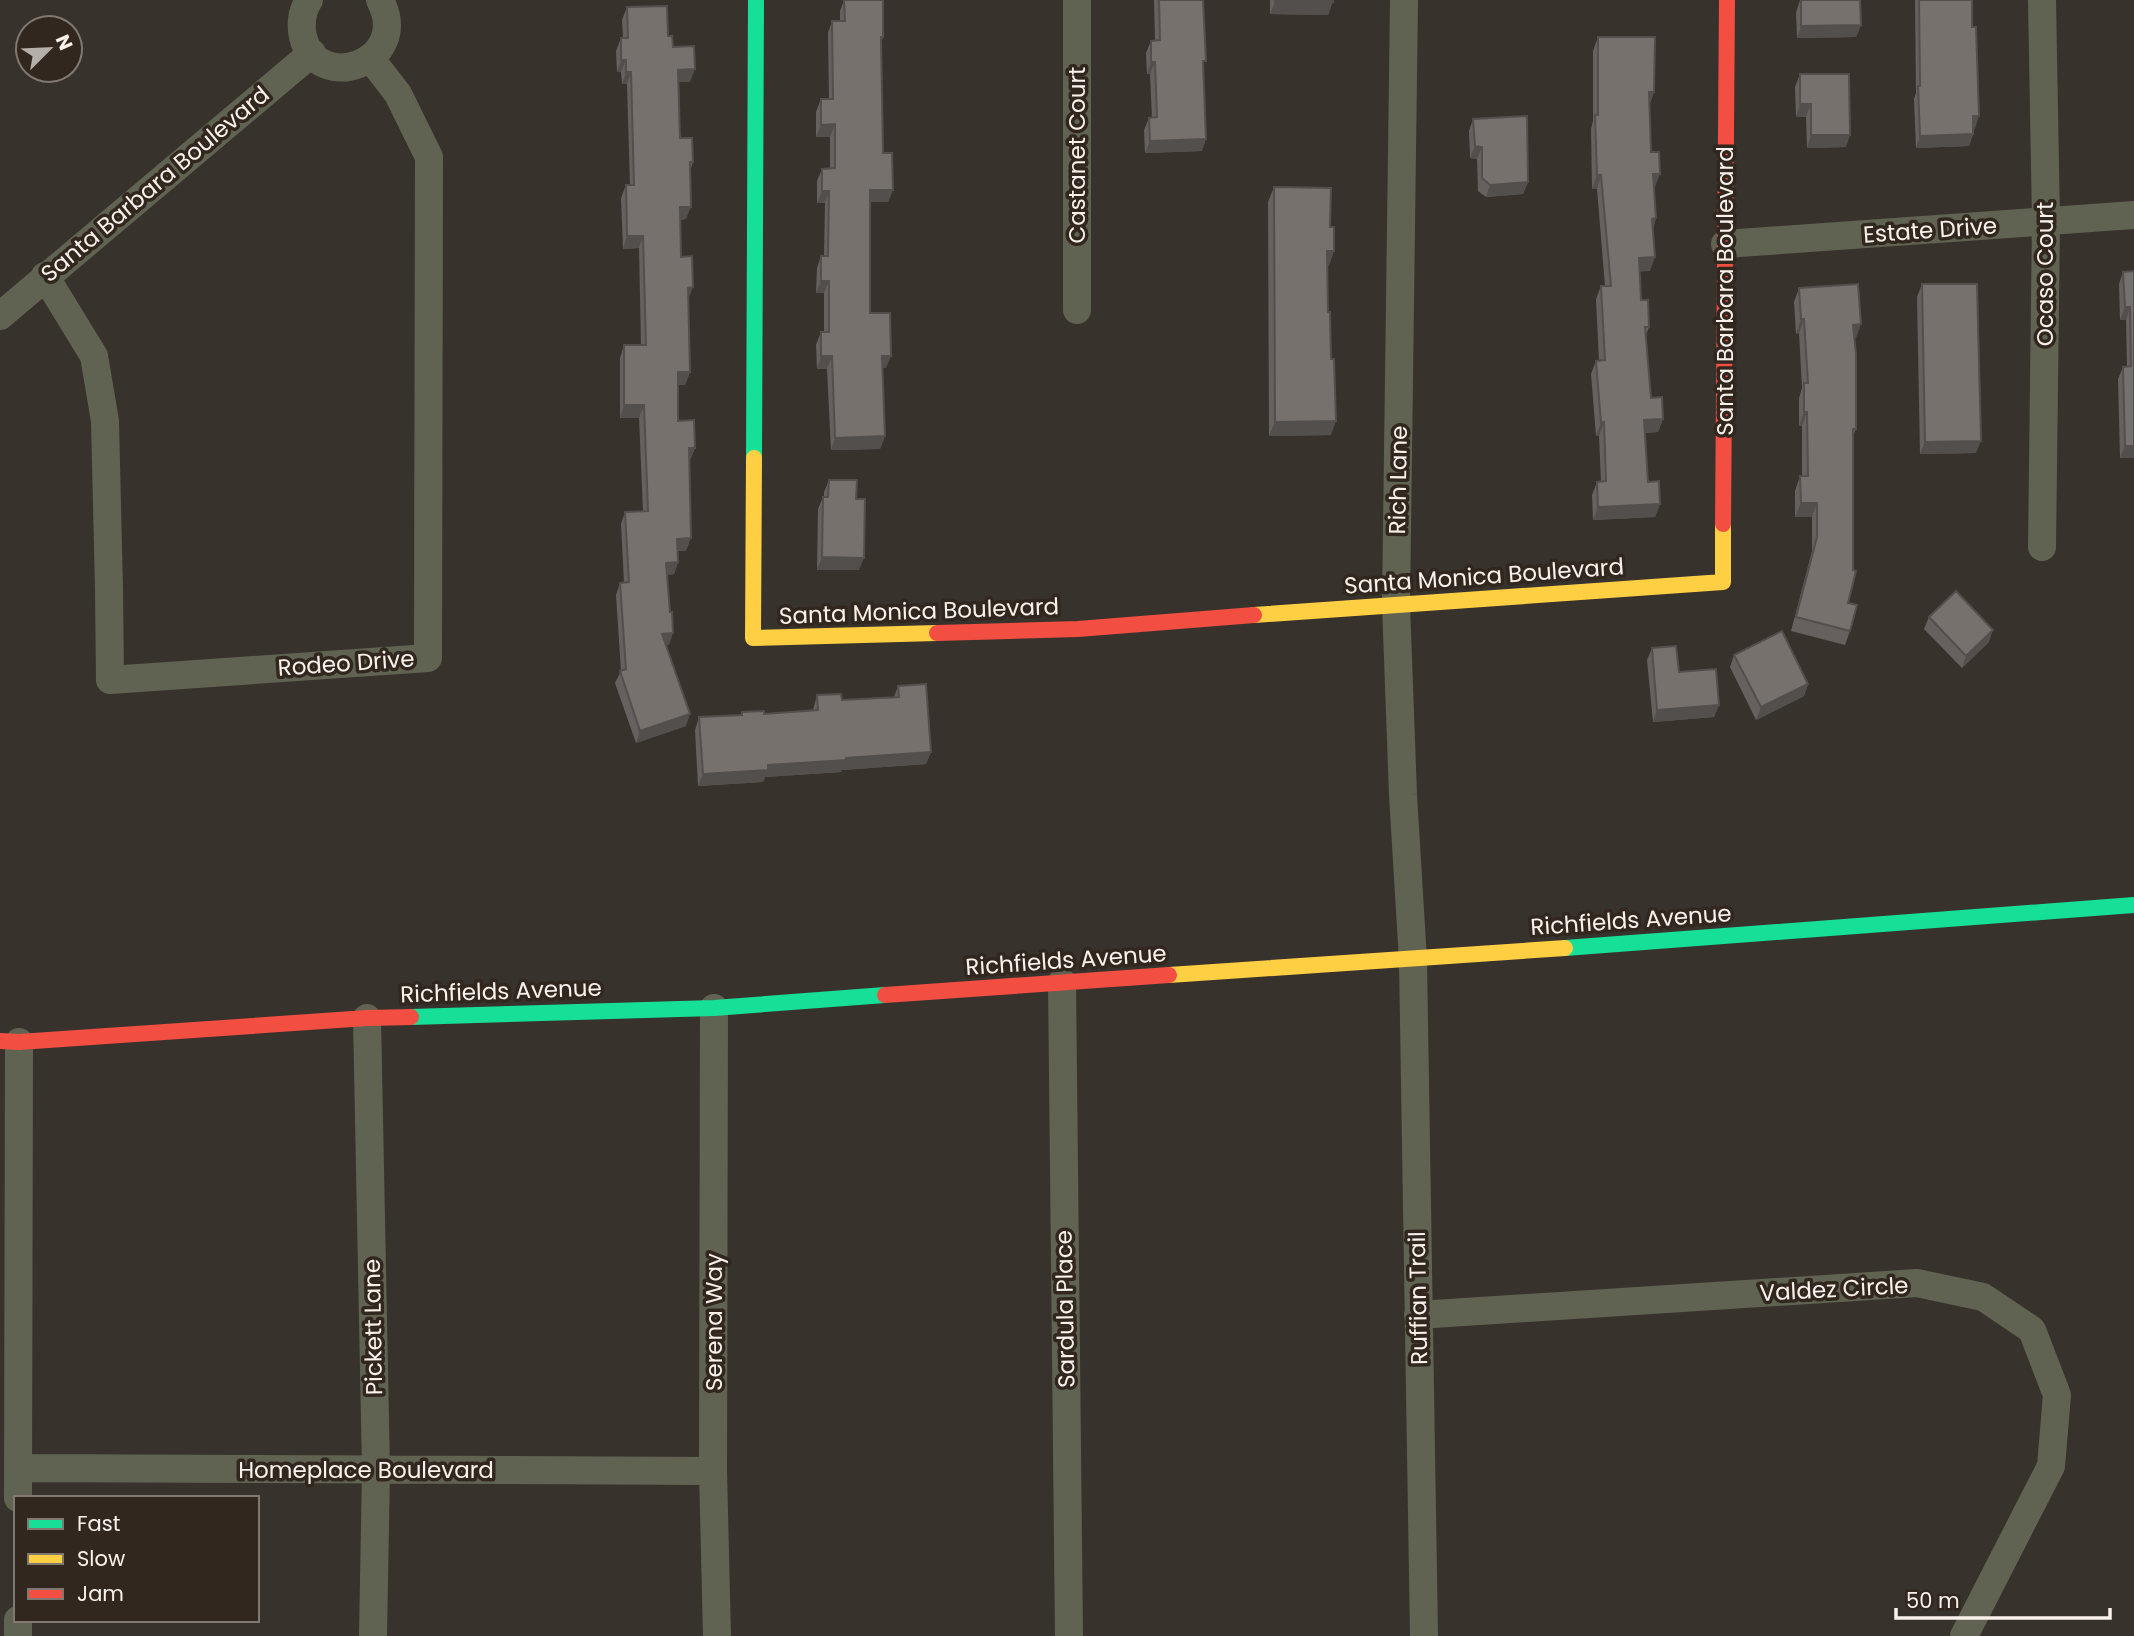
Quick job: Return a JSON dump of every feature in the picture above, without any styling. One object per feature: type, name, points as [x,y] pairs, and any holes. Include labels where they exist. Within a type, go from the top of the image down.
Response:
[{"type":"street","points":[[309,0],[302,16],[304,42],[322,62],[346,68],[371,59],[380,49],[386,36],[387,23],[380,0]]},
{"type":"street","name":"Santa Monica Boulevard","points":[[756,0],[753,638],[1078,629],[1723,582]]},
{"type":"street","name":"Castanet Court","points":[[1077,0],[1077,310]]},
{"type":"street","name":"Rich Lane","points":[[1404,0],[1396,604],[1413,960]]},
{"type":"street","name":"Santa Barbara Boulevard","points":[[1723,582],[1727,0]]},
{"type":"street","name":"Ocaso Court","points":[[2042,0],[2046,221],[2042,547]]},
{"type":"street","name":"Santa Barbara Boulevard","points":[[0,316],[312,53]]},
{"type":"street","name":"Rodeo Drive","points":[[45,276],[94,356],[105,421],[110,680],[428,658],[429,157],[398,94],[371,59]]},
{"type":"street","name":"Estate Drive","points":[[1725,244],[2134,215]]},
{"type":"street","name":"Richfields Avenue","points":[[9,1041],[367,1018],[714,1008],[1413,960],[2134,905]]},
{"type":"street","name":"Ruffian Trail","points":[[1413,960],[1423,1636]]},
{"type":"street","name":"Sardula Place","points":[[1062,982],[1069,1636]]},
{"type":"street","name":"Serena Way","points":[[714,1008],[713,1471],[717,1636]]},
{"type":"street","name":"Pickett Lane","points":[[367,1018],[376,1470],[373,1636]]},
{"type":"street","points":[[9,1041],[18,1496]]},
{"type":"street","name":"Valdez Circle","points":[[1418,1315],[1917,1283],[1983,1297],[2032,1330],[2057,1395],[2051,1466],[1964,1636]]},
{"type":"street","name":"Homeplace Boulevard","points":[[18,1468],[713,1471]]},
{"type":"building","points":[[844,0],[883,0],[883,153],[892,153],[893,190],[870,190],[870,313],[890,313],[891,356],[882,356],[885,436],[835,438],[832,356],[821,356],[821,332],[829,332],[829,281],[821,281],[821,256],[828,256],[829,191],[822,191],[822,169],[835,168],[835,124],[821,125],[821,99],[833,99],[832,21],[845,21]]},
{"type":"building","points":[[1159,0],[1203,0],[1206,139],[1150,141],[1149,118],[1157,117],[1155,62],[1151,62],[1151,41],[1160,40]]},
{"type":"building","points":[[1333,0],[1333,2],[1275,2]]},
{"type":"building","points":[[1801,0],[1860,0],[1861,25],[1801,26]]},
{"type":"building","points":[[1919,0],[1972,0],[1972,27],[1976,27],[1979,116],[1973,116],[1973,134],[1920,136]]},
{"type":"building","points":[[667,6],[668,36],[672,36],[673,47],[694,46],[695,69],[678,70],[680,138],[692,138],[693,162],[690,162],[691,207],[680,207],[681,257],[692,256],[693,287],[688,288],[690,372],[678,372],[678,421],[694,420],[695,448],[689,448],[691,538],[677,539],[678,562],[666,563],[673,633],[662,634],[690,714],[640,731],[620,671],[626,669],[620,583],[629,582],[625,512],[648,511],[644,405],[624,405],[624,345],[646,345],[643,236],[627,236],[626,185],[634,185],[631,72],[626,72],[626,60],[621,60],[621,38],[628,38],[627,7]]},
{"type":"building","points":[[1598,37],[1655,37],[1654,92],[1649,92],[1651,152],[1659,152],[1660,174],[1653,174],[1655,257],[1639,258],[1641,300],[1648,300],[1649,327],[1645,327],[1651,398],[1662,397],[1663,419],[1644,420],[1648,482],[1659,481],[1660,504],[1598,507],[1597,482],[1606,481],[1604,422],[1601,423],[1596,361],[1605,360],[1601,286],[1611,286],[1601,175],[1597,175],[1595,115],[1598,115]]},
{"type":"building","points":[[1800,74],[1849,74],[1850,135],[1811,135],[1811,104],[1800,104]]},
{"type":"building","points":[[1527,116],[1528,182],[1490,185],[1482,178],[1482,147],[1475,146],[1473,119]]},
{"type":"building","points":[[1274,187],[1331,188],[1330,227],[1334,227],[1334,251],[1327,251],[1328,312],[1331,359],[1334,359],[1336,421],[1275,422]]},
{"type":"building","points":[[2134,271],[2134,446],[2125,446],[2123,367],[2131,366],[2130,307],[2125,307],[2123,272]]},
{"type":"building","points":[[1858,284],[1861,324],[1853,325],[1856,354],[1856,429],[1853,429],[1853,570],[1856,571],[1848,603],[1857,605],[1850,631],[1796,617],[1817,537],[1817,503],[1801,503],[1800,476],[1808,476],[1804,383],[1808,383],[1799,288]]},
{"type":"building","points":[[1922,284],[1977,284],[1981,441],[1925,442]]},
{"type":"building","points":[[829,480],[857,480],[856,499],[865,499],[864,558],[822,557],[823,497],[828,497]]},
{"type":"building","points":[[1956,591],[1993,630],[1966,656],[1929,617]]},
{"type":"building","points":[[1782,631],[1808,684],[1761,707],[1734,655]]},
{"type":"building","points":[[1676,646],[1679,672],[1716,669],[1719,705],[1657,710],[1652,648]]},
{"type":"building","points":[[926,684],[931,752],[768,765],[768,770],[703,774],[699,717],[742,715],[742,712],[764,711],[764,714],[818,710],[817,695],[841,694],[842,700],[899,697],[898,686]]},
{"type":"traffic: fast","points":[[754,458],[756,0]]},
{"type":"traffic: fast","points":[[1565,948],[2134,905]]},
{"type":"traffic: fast","points":[[411,1017],[714,1008],[885,995]]},
{"type":"traffic: slow","points":[[754,458],[753,638],[937,633]]},
{"type":"traffic: slow","points":[[1254,615],[1723,582],[1723,524]]},
{"type":"traffic: slow","points":[[1169,975],[1565,948]]},
{"type":"traffic: jam","points":[[1723,524],[1727,0]]},
{"type":"traffic: jam","points":[[937,633],[1078,629],[1254,615]]},
{"type":"traffic: jam","points":[[885,995],[1169,975]]},
{"type":"traffic: jam","points":[[0,1041],[19,1042],[411,1017]]}]
